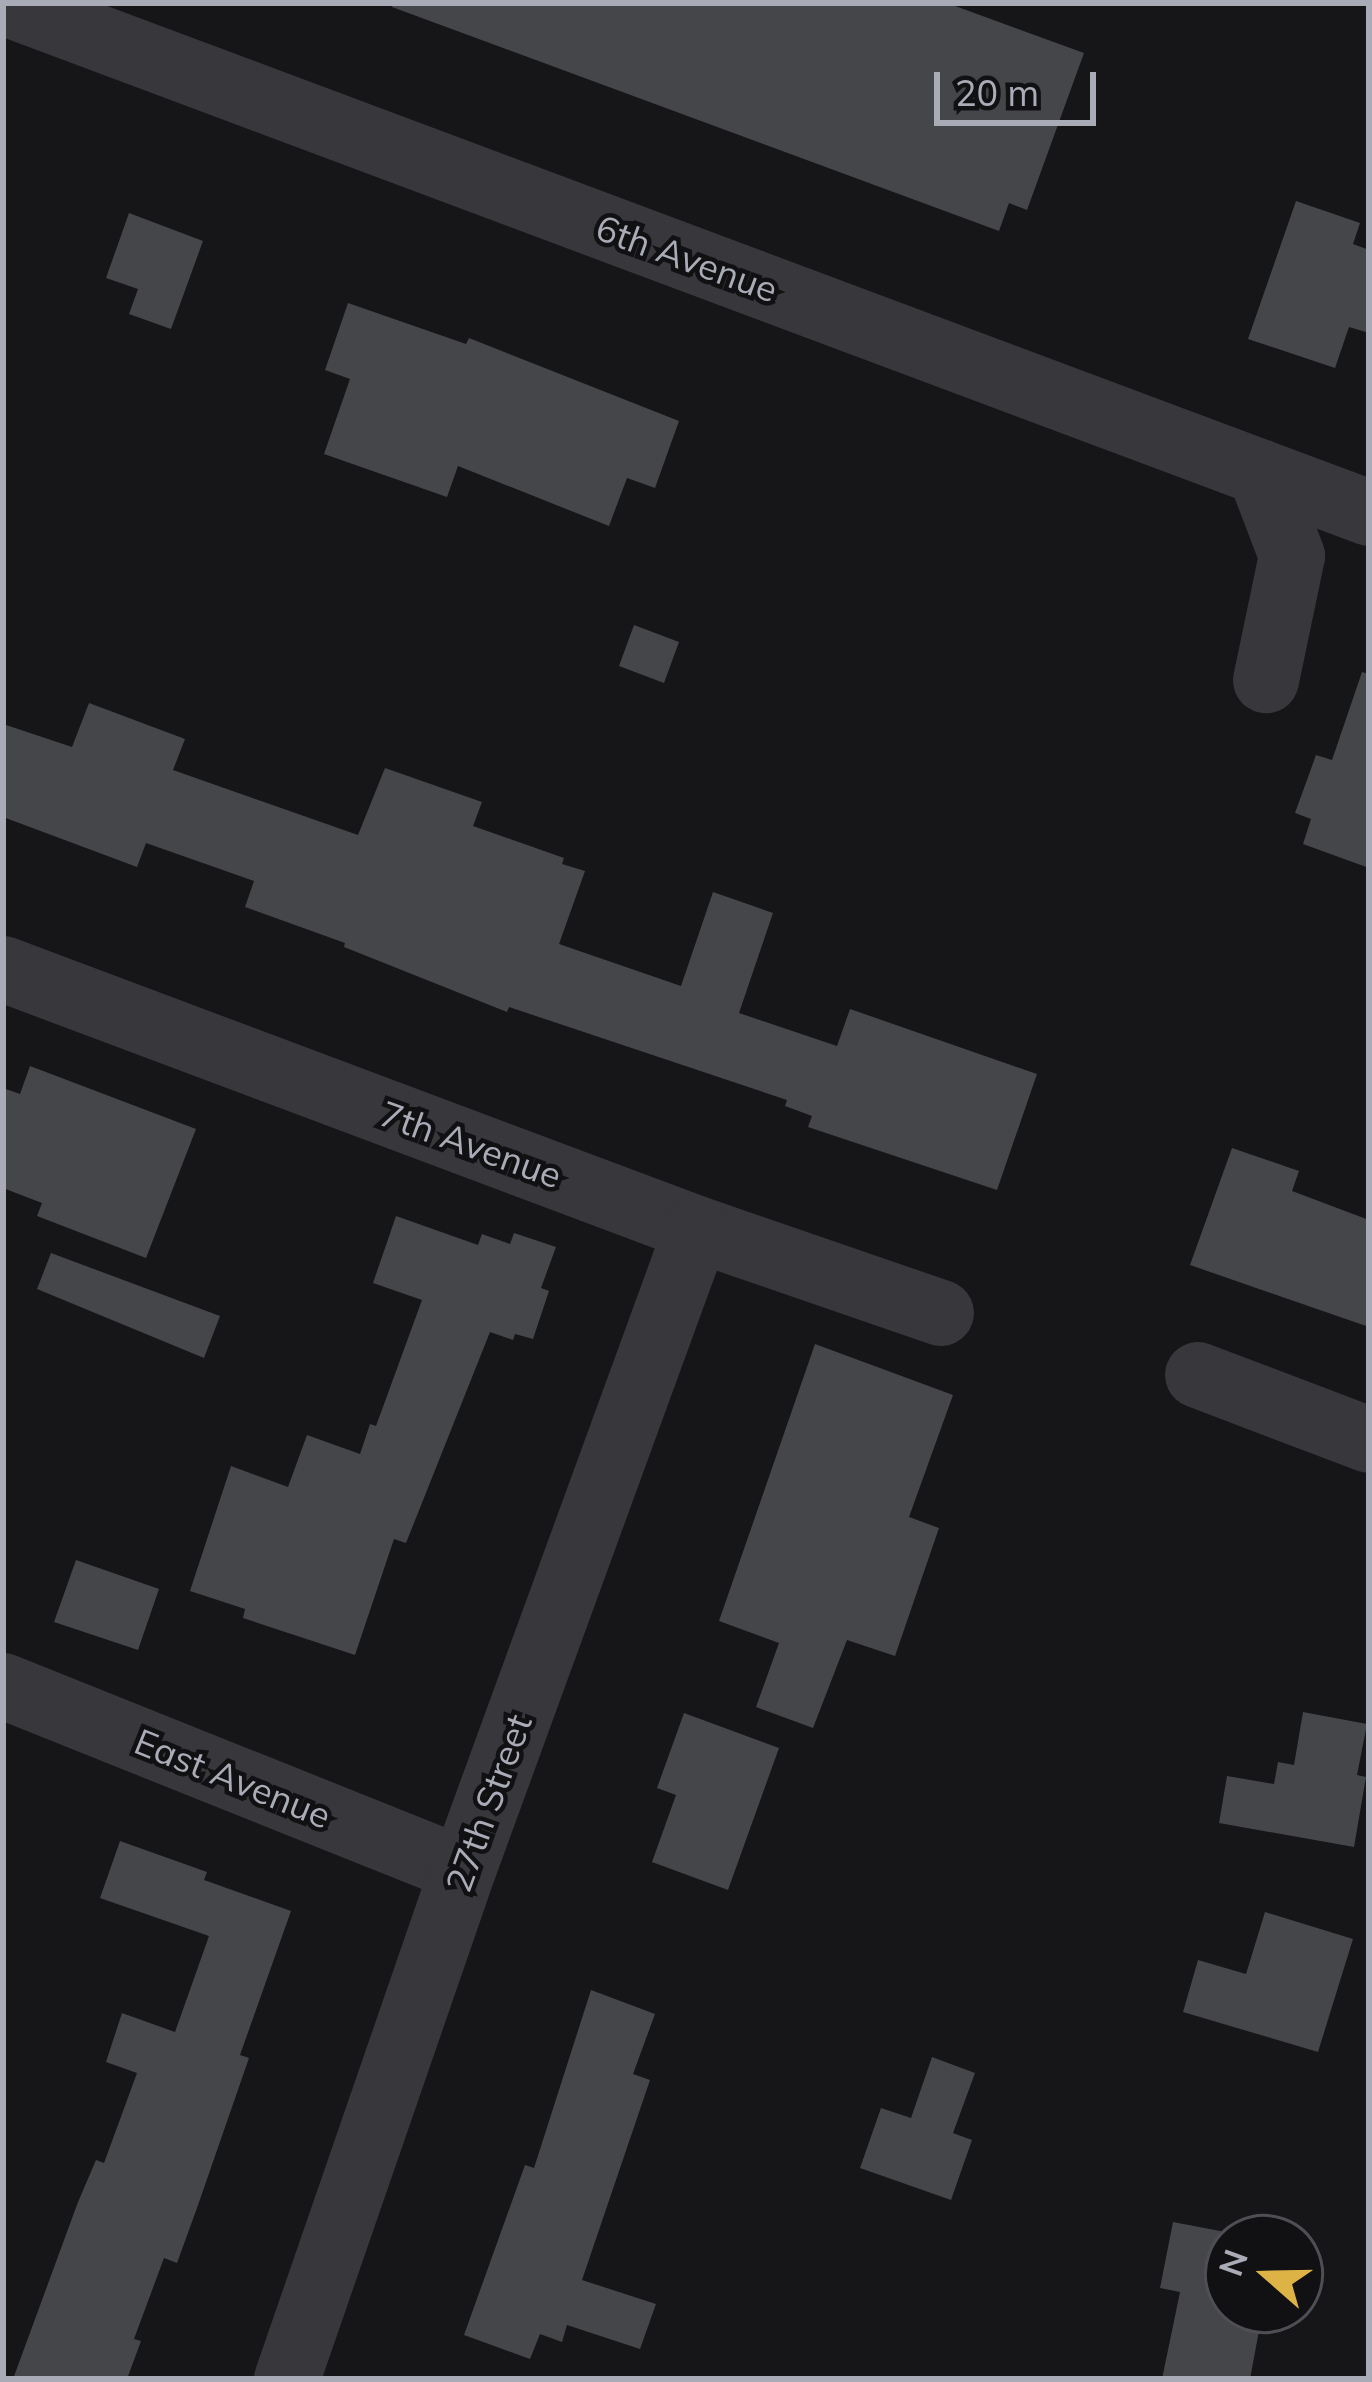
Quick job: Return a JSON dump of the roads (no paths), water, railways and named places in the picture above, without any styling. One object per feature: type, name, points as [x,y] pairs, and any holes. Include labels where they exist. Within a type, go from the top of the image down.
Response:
[{"type":"street","name":"6th Avenue","points":[[5,3],[1369,513]]},
{"type":"street","points":[[1260,472],[1292,556],[1266,680]]},
{"type":"street","name":"7th Avenue","points":[[3,969],[697,1229],[941,1312]]},
{"type":"street","name":"27th Street","points":[[287,2379],[463,1870],[697,1229]]},
{"type":"street","points":[[1198,1375],[1369,1440]]},
{"type":"street","name":"East Avenue","points":[[3,1686],[463,1870]]}]
